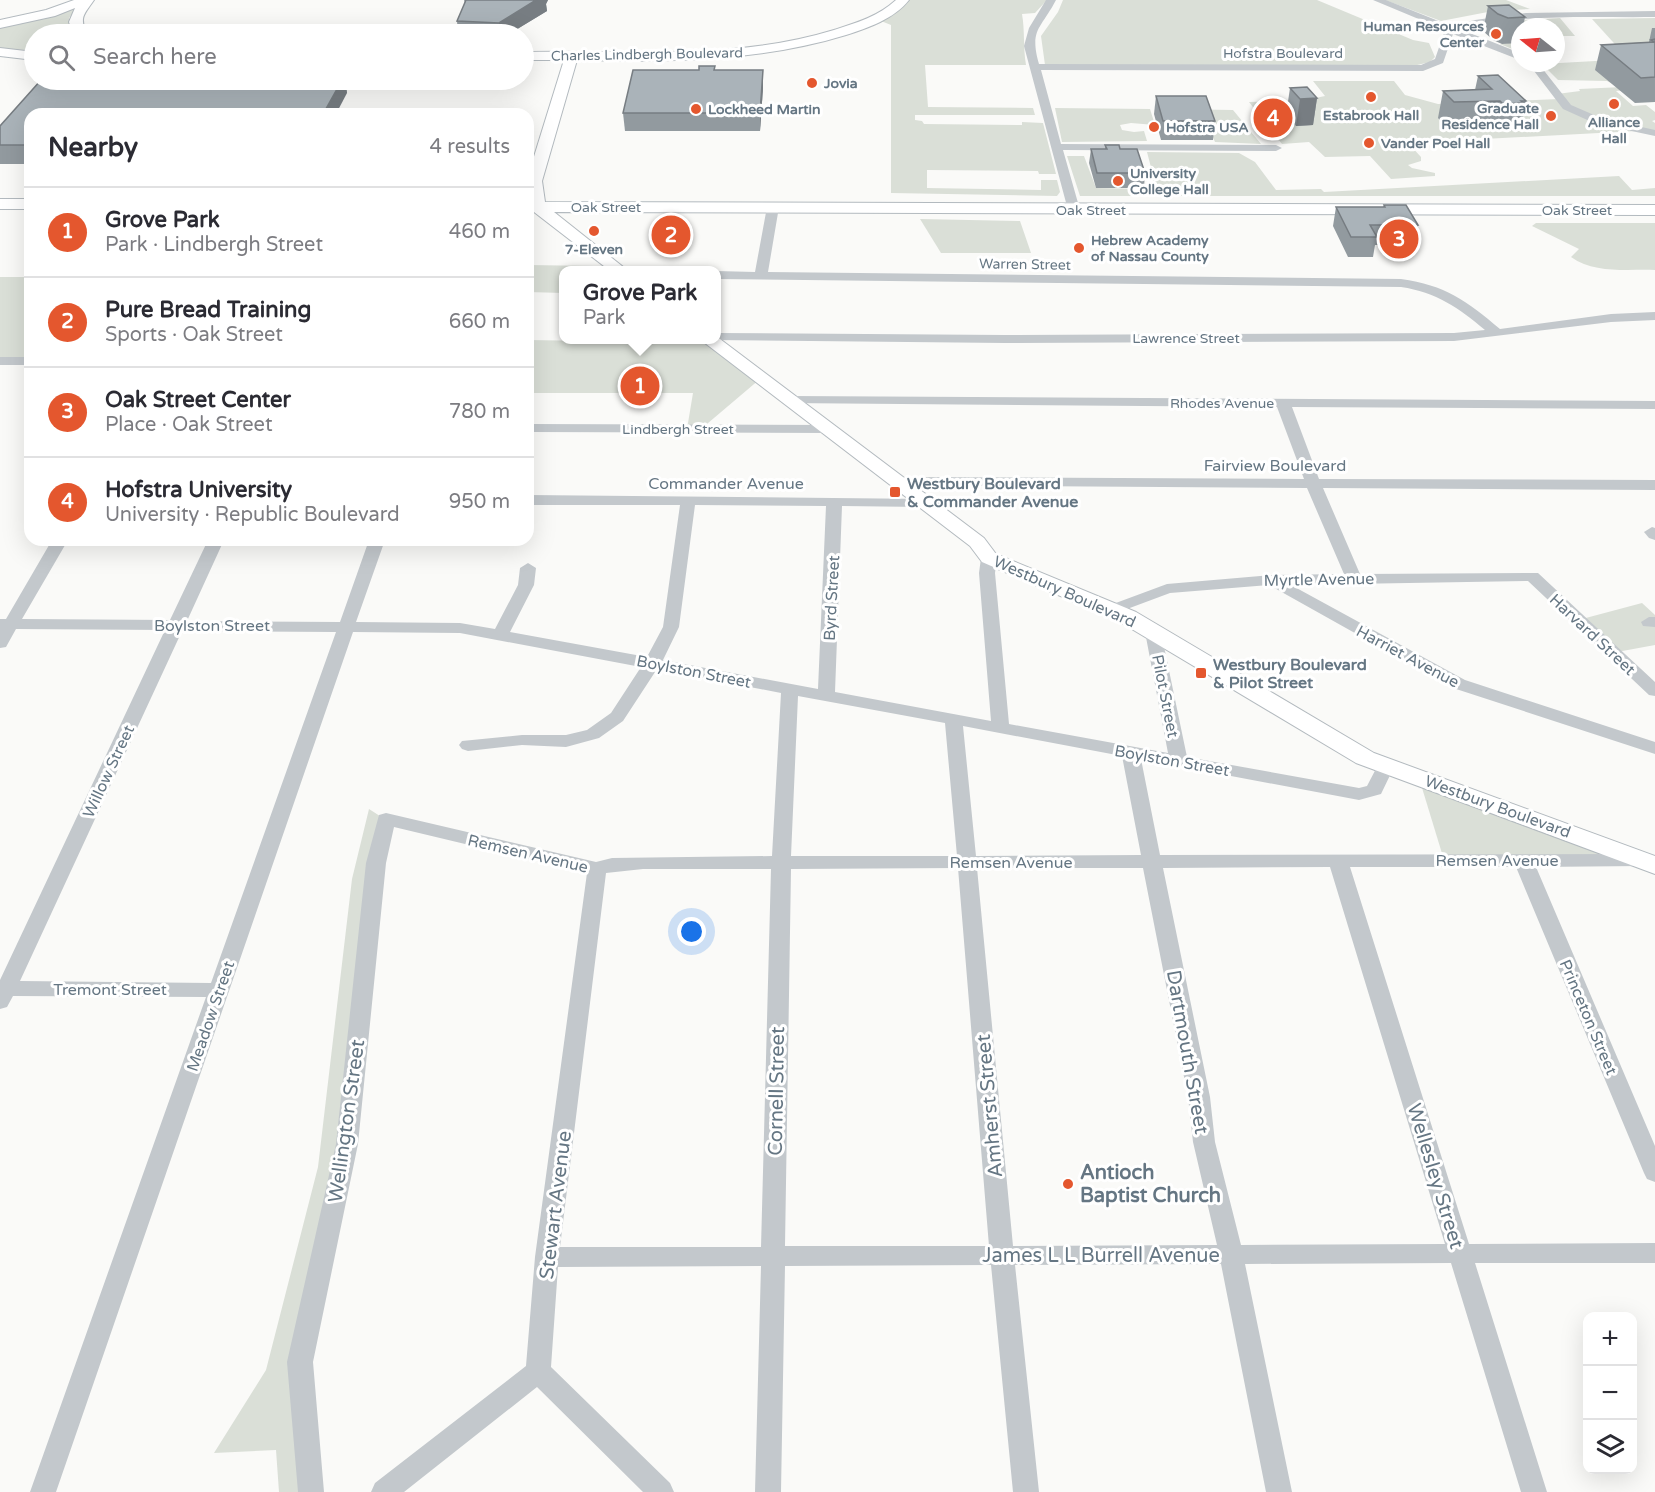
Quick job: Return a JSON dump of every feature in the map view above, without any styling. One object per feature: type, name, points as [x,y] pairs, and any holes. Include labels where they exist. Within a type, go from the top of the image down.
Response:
[{"type":"street","points":[[0,24],[50,13],[87,0]]},
{"type":"street","points":[[76,24],[77,14],[87,0]]},
{"type":"street","name":"Charles Lindbergh Boulevard","points":[[534,56],[705,55],[768,50],[811,42],[850,30],[890,12],[903,0]]},
{"type":"street","points":[[1051,0],[1046,11],[1030,32],[1029,46],[1073,205]]},
{"type":"street","points":[[1378,0],[1511,53]]},
{"type":"street","points":[[1450,29],[1484,21],[1532,16],[1655,14]]},
{"type":"street","name":"Hofstra Boulevard","points":[[1034,67],[1423,69],[1439,61],[1450,29]]},
{"type":"street","points":[[0,52],[24,55]]},
{"type":"street","points":[[534,181],[572,56]]},
{"type":"street","points":[[1540,72],[1567,108],[1598,121],[1655,133]]},
{"type":"street","points":[[1057,147],[1276,148]]},
{"type":"street","points":[[0,196],[24,196]]},
{"type":"street","name":"Oak Street","points":[[534,203],[1416,205],[1655,202]]},
{"type":"street","name":"Oak Street","points":[[534,203],[576,207],[1073,205]]},
{"type":"street","points":[[0,204],[24,204]]},
{"type":"street","points":[[534,205],[614,266]]},
{"type":"street","name":"Oak Street","points":[[1416,205],[1655,210]]},
{"type":"street","points":[[555,222],[562,211],[576,207]]},
{"type":"street","points":[[761,275],[773,207]]},
{"type":"street","name":"Warren Street","points":[[721,275],[1417,284],[1443,292],[1497,333]]},
{"type":"street","name":"Lawrence Street","points":[[721,337],[1455,337],[1611,318],[1655,316]]},
{"type":"street","name":"Westbury Boulevard","points":[[717,344],[977,542],[989,558],[1111,609],[1154,632],[1365,758],[1381,776],[1546,823],[1649,862]]},
{"type":"street","points":[[0,361],[24,361]]},
{"type":"street","name":"Rhodes Avenue","points":[[790,400],[1655,405]]},
{"type":"street","points":[[1283,403],[1313,483],[1354,579]]},
{"type":"street","name":"Lindbergh Street","points":[[534,428],[828,429]]},
{"type":"street","name":"Fairview Boulevard","points":[[896,481],[1655,485]]},
{"type":"street","name":"Commander Avenue","points":[[534,500],[923,502]]},
{"type":"street","points":[[468,745],[522,740],[566,741],[593,734],[617,717],[652,663],[671,627],[688,500]]},
{"type":"street","name":"Byrd Street","points":[[826,695],[834,501]]},
{"type":"street","points":[[0,643],[6,624],[56,546]]},
{"type":"street","name":"Willow Street","points":[[2,993],[213,546]]},
{"type":"street","name":"Meadow Street","points":[[43,1492],[374,546]]},
{"type":"street","points":[[989,558],[987,573],[1001,729]]},
{"type":"street","points":[[500,636],[526,585],[528,568]]},
{"type":"street","name":"Myrtle Avenue","points":[[1111,609],[1167,589],[1205,584],[1272,580],[1532,576]]},
{"type":"street","name":"Harvard Street","points":[[1532,576],[1655,691]]},
{"type":"street","name":"Harriet Avenue","points":[[1272,580],[1459,684],[1655,748]]},
{"type":"street","name":"Boylston Street","points":[[6,624],[443,627],[652,663],[1359,794],[1368,793],[1381,776]]},
{"type":"street","name":"Pilot Street","points":[[1154,632],[1179,761]]},
{"type":"street","name":"Cornell Street","points":[[768,1492],[781,862],[789,690]]},
{"type":"street","name":"Amherst Street","points":[[954,720],[1002,1255],[1026,1492]]},
{"type":"street","name":"Dartmouth Street","points":[[1130,752],[1199,1096],[1204,1142],[1231,1254],[1279,1492]]},
{"type":"street","name":"Remsen Avenue","points":[[386,819],[597,869],[612,864],[781,862],[1523,860],[1649,862]]},
{"type":"street","name":"Wellington Street","points":[[311,1492],[300,1362],[346,1144],[376,863],[386,819]]},
{"type":"street","name":"Princeton Street","points":[[1523,860],[1655,1173]]},
{"type":"street","name":"Wellesley Street","points":[[1338,861],[1534,1492]]},
{"type":"street","name":"Stewart Avenue","points":[[538,1371],[548,1257],[597,869]]},
{"type":"street","name":"Tremont Street","points":[[2,993],[219,990]]},
{"type":"street","name":"James L L Burrell Avenue","points":[[548,1257],[1655,1253]]},
{"type":"street","points":[[384,1492],[538,1371],[661,1492]]},
{"type":"shaded area","points":[[903,0],[1047,0],[1035,13],[1022,14],[1026,65],[925,65],[928,107],[1033,108],[1035,115],[915,115],[915,120],[922,121],[924,124],[1022,125],[1022,122],[1043,123],[1056,174],[1039,174],[1038,171],[927,170],[927,188],[1041,190],[1041,180],[1057,180],[1060,192],[1057,196],[891,193],[891,25],[876,19]]},
{"type":"shaded area","points":[[1063,0],[1317,0],[1413,40],[1429,43],[1435,57],[1430,62],[1413,66],[1045,65],[1041,36],[1058,12]]},
{"type":"shaded area","points":[[1385,0],[1506,0],[1530,9],[1493,11],[1441,21]]},
{"type":"shaded area","points":[[70,7],[76,8],[69,18],[71,24],[24,24],[24,51],[0,49],[0,25]]},
{"type":"shaded area","points":[[1655,18],[1655,52],[1633,64],[1592,19]]},
{"type":"shaded area","points":[[1511,21],[1511,36],[1504,30],[1479,31],[1458,28]]},
{"type":"shaded area","points":[[1565,24],[1575,36],[1565,36]]},
{"type":"shaded area","points":[[1511,43],[1511,48],[1500,44]]},
{"type":"shaded area","points":[[1613,60],[1613,84],[1607,81],[1558,80],[1550,72],[1565,72],[1565,63]]},
{"type":"shaded area","points":[[1313,81],[1394,81],[1405,95],[1438,104],[1559,99],[1557,94],[1580,91],[1579,89],[1623,87],[1627,90],[1616,91],[1633,106],[1646,105],[1655,112],[1655,120],[1652,121],[1655,123],[1655,130],[1408,143],[1421,157],[1421,161],[1408,165],[1435,173],[1435,176],[1391,179],[1370,156],[1325,157],[1309,142],[1282,144],[1249,102],[1301,101],[1325,96]]},
{"type":"shaded area","points":[[1055,108],[1150,109],[1155,125],[1131,123],[1120,125],[1122,130],[1144,131],[1147,141],[1062,142]]},
{"type":"shaded area","points":[[1169,109],[1233,110],[1261,144],[1215,142],[1212,135]]},
{"type":"shaded area","points":[[1147,152],[1239,153],[1255,162],[1276,190],[1321,189],[1324,192],[1619,176],[1632,190],[1655,188],[1655,196],[1080,196],[1067,156],[1084,156],[1096,188],[1145,189],[1154,179]]},
{"type":"shaded area","points":[[920,219],[1020,221],[1031,253],[941,253]]},
{"type":"shaded area","points":[[1536,223],[1655,223],[1655,270],[1611,270],[1590,266],[1571,257],[1579,249],[1532,226]]},
{"type":"shaded area","points":[[534,265],[595,266],[559,266],[559,293],[534,292]]},
{"type":"shaded area","points":[[0,277],[24,277],[24,361],[0,360]]},
{"type":"shaded area","points":[[534,340],[559,340],[559,344],[715,344],[760,379],[701,429],[687,429],[693,393],[534,393]]},
{"type":"shaded area","points":[[1642,603],[1655,615],[1655,645],[1617,652],[1582,619]]},
{"type":"shaded area","points":[[1419,778],[1643,860],[1444,860]]},
{"type":"shaded area","points":[[369,809],[383,818],[347,1150],[301,1360],[311,1492],[279,1492],[276,1450],[214,1453],[266,1370],[318,1167],[352,879]]},
{"type":"building","points":[[466,0],[536,0],[499,23],[457,21]]},
{"type":"building","points":[[1509,5],[1525,17],[1508,18],[1488,6]]},
{"type":"building","points":[[1655,42],[1655,77],[1641,78],[1601,45]]},
{"type":"building","points":[[699,66],[715,66],[714,70],[763,70],[760,113],[623,113],[633,70],[699,70]]},
{"type":"building","points":[[1498,75],[1526,101],[1503,104],[1500,101],[1454,102],[1443,91],[1492,89],[1478,76]]},
{"type":"building","points":[[1307,87],[1317,98],[1300,99],[1290,88]]},
{"type":"building","points":[[32,90],[336,90],[326,108],[24,108],[24,145],[0,145],[0,126]]},
{"type":"building","points":[[1156,96],[1206,96],[1215,121],[1163,121]]},
{"type":"building","points":[[1105,145],[1119,145],[1120,149],[1137,149],[1145,173],[1097,173],[1091,149],[1107,149]]},
{"type":"building","points":[[1384,205],[1406,205],[1418,225],[1370,225],[1377,237],[1351,237],[1336,207],[1385,207]]},
{"type":"place","name":"Human Resources Center","points":[[1496,34]]},
{"type":"place","name":"Jovia","points":[[812,83]]},
{"type":"place","name":"Estabrook Hall","points":[[1371,97]]},
{"type":"place","name":"Alliance Hall","points":[[1614,104]]},
{"type":"place","name":"Lockheed Martin","points":[[696,109]]},
{"type":"place","name":"Graduate Residence Hall","points":[[1551,116]]},
{"type":"place","name":"Hofstra University","points":[[1273,118]]},
{"type":"place","name":"Hofstra USA","points":[[1154,127]]},
{"type":"place","name":"Vander Poel Hall","points":[[1369,143]]},
{"type":"place","name":"University College Hall","points":[[1118,181]]},
{"type":"place","name":"7-Eleven","points":[[594,231]]},
{"type":"place","name":"Pure Bread Training","points":[[671,235]]},
{"type":"place","name":"Oak Street Center","points":[[1399,239]]},
{"type":"place","name":"Hebrew Academy of Nassau County","points":[[1079,248]]},
{"type":"place","name":"Grove Park","points":[[640,386]]},
{"type":"place","name":"Westbury Boulevard & Commander Avenue","points":[[895,492]]},
{"type":"place","name":"Westbury Boulevard & Pilot Street","points":[[1201,673]]},
{"type":"place","name":"Antioch Baptist Church","points":[[1068,1184]]}]
